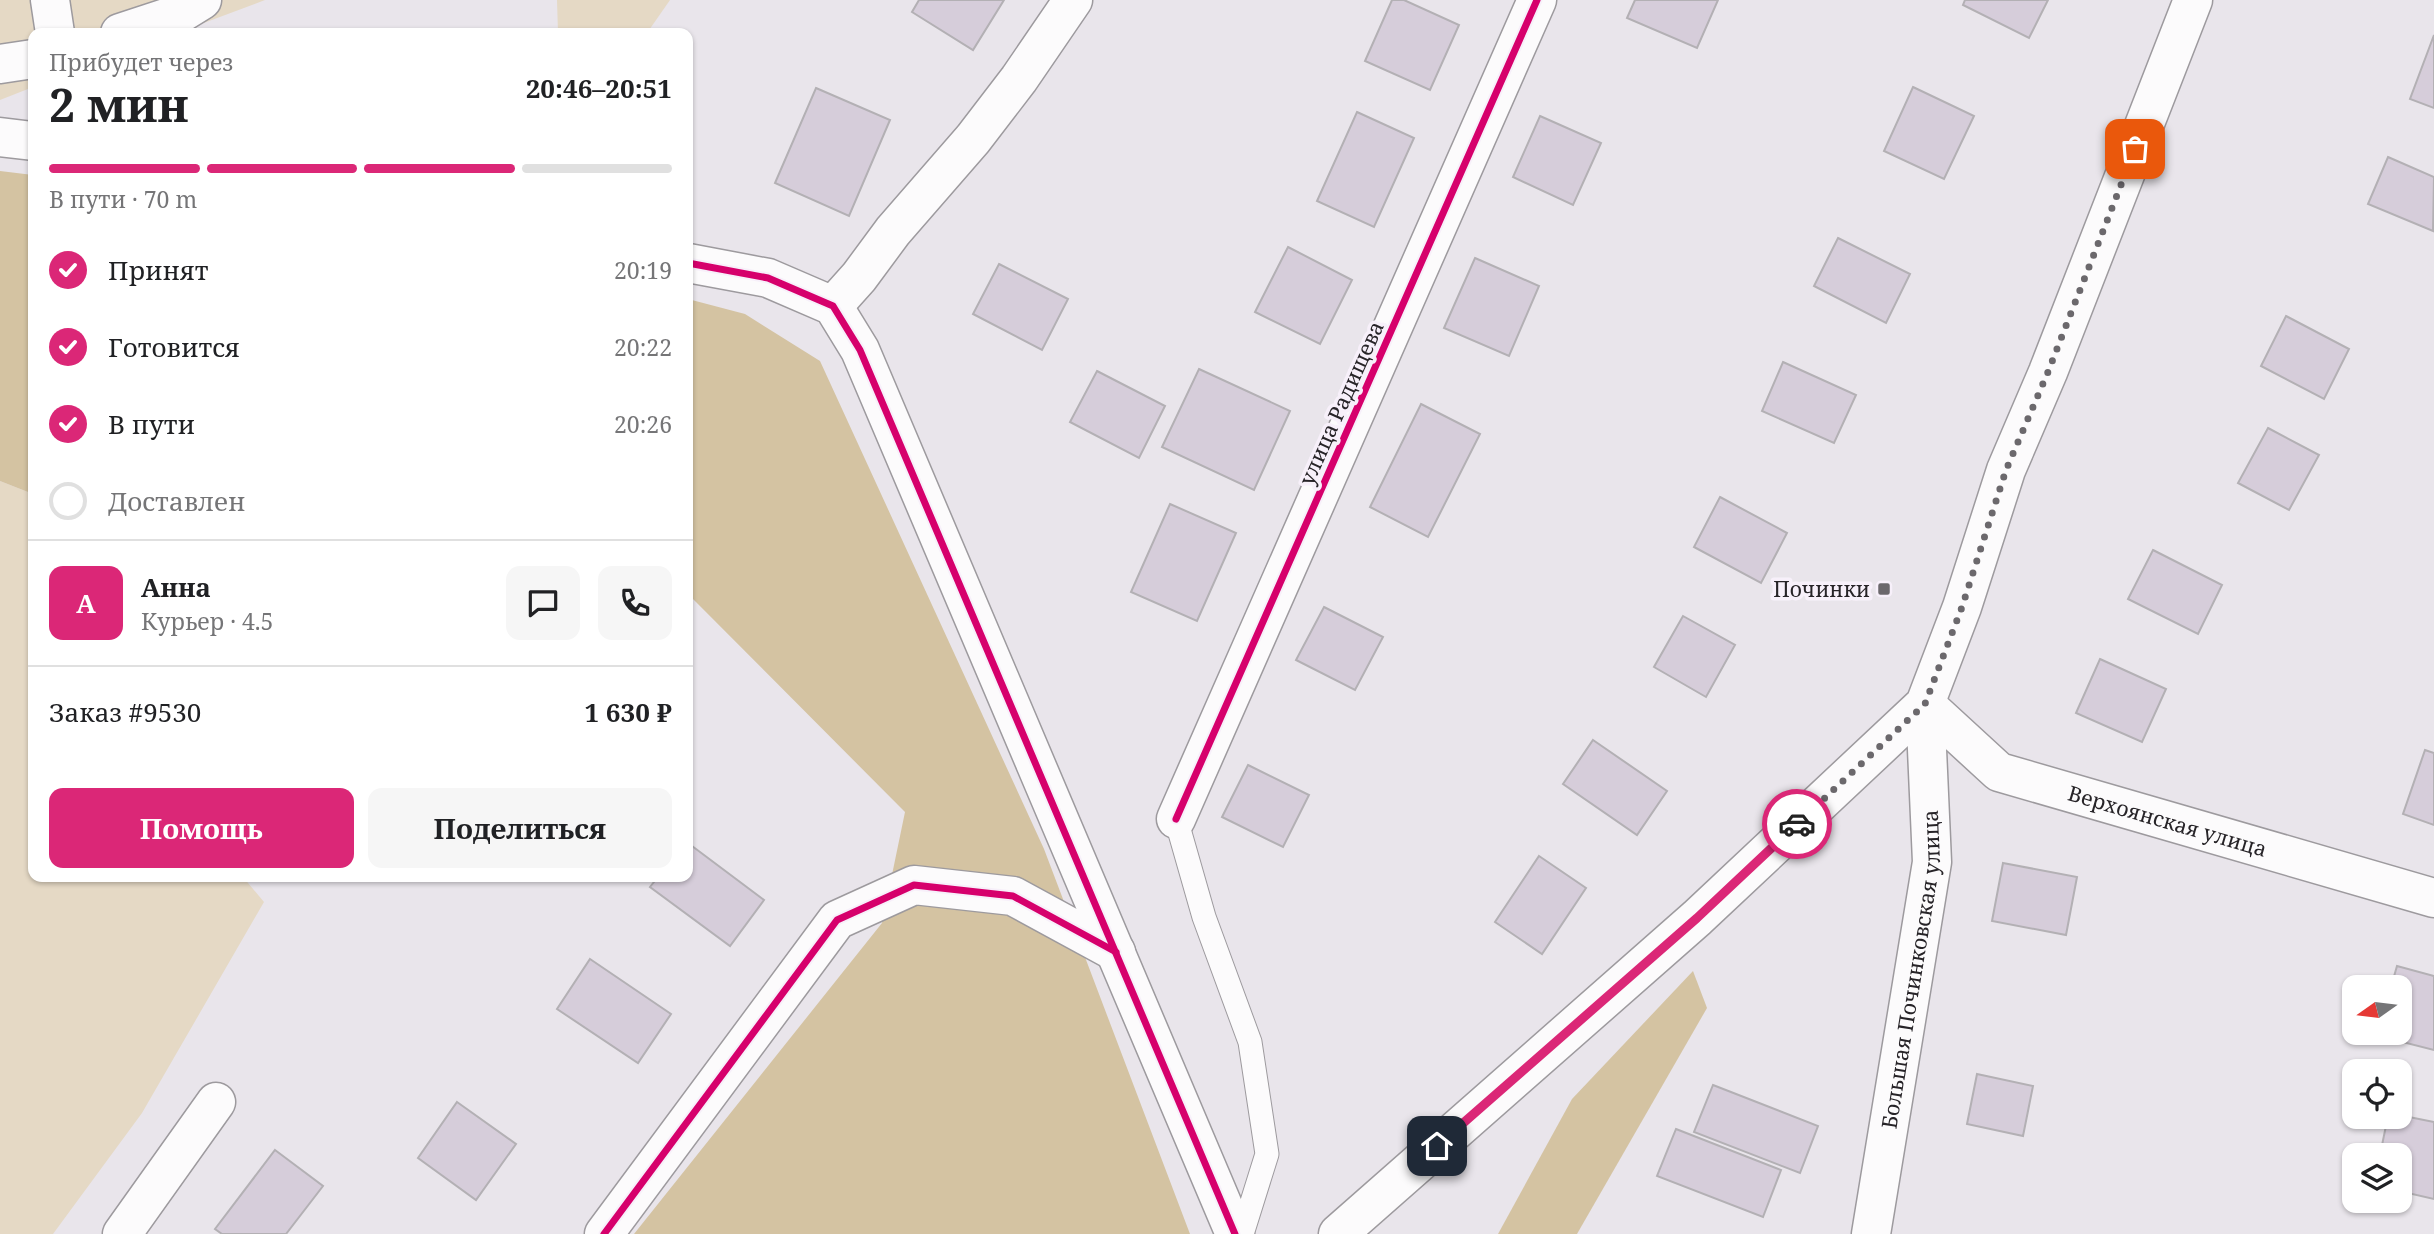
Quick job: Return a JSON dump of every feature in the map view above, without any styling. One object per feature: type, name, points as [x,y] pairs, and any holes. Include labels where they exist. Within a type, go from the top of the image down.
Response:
[{"type":"street","points":[[50,0],[54,28]]},
{"type":"street","points":[[135,28],[181,13],[202,0]]},
{"type":"street","points":[[833,306],[859,277],[893,231],[973,139],[1019,79],[1073,0]]},
{"type":"street","name":"улица Радищева","points":[[1176,819],[1536,0]]},
{"type":"street","points":[[1338,1234],[1697,918],[1925,704],[1962,607],[2006,470],[2048,372],[2193,0]]},
{"type":"street","points":[[0,64],[28,59]]},
{"type":"street","points":[[0,137],[28,140]]},
{"type":"street","points":[[693,264],[768,278],[833,306],[860,350],[1235,1234]]},
{"type":"street","name":"Верхоянская улица","points":[[1925,704],[1999,772],[2434,898]]},
{"type":"street","name":"Большая Починковская улица","points":[[1871,1234],[1932,862],[1925,704]]},
{"type":"street","points":[[604,1234],[837,920],[914,886],[1013,896],[1116,952]]},
{"type":"street","points":[[122,1234],[216,1102]]},
{"type":"lane","points":[[1176,819],[1204,917],[1250,1042],[1267,1154],[1242,1234]]},
{"type":"shaded area","points":[[0,0],[265,0],[190,28],[28,28],[28,89],[0,100]]},
{"type":"shaded area","points":[[557,0],[670,0],[650,28],[558,28]]},
{"type":"shaded area","points":[[0,171],[28,174],[28,492],[0,481]]},
{"type":"shaded area","points":[[693,300],[745,314],[820,361],[1044,849],[1190,1234],[634,1234],[882,923],[905,812],[693,599]]},
{"type":"shaded area","points":[[0,481],[28,492],[28,882],[247,882],[264,902],[142,1113],[53,1234],[0,1234]]},
{"type":"shaded area","points":[[1693,971],[1707,1008],[1577,1234],[1498,1234],[1572,1099]]},
{"type":"building","points":[[919,0],[1004,0],[973,50],[912,12]]},
{"type":"building","points":[[1392,0],[1404,0],[1459,25],[1430,90],[1365,61]]},
{"type":"building","points":[[1635,0],[1718,0],[1697,48],[1627,18]]},
{"type":"building","points":[[1965,0],[2048,0],[2029,38],[1963,5]]},
{"type":"building","points":[[2434,35],[2434,108],[2410,99]]},
{"type":"building","points":[[1913,87],[1974,116],[1944,179],[1884,151]]},
{"type":"building","points":[[816,88],[890,120],[849,216],[775,183]]},
{"type":"building","points":[[1357,112],[1414,138],[1374,227],[1317,201]]},
{"type":"building","points":[[1540,116],[1601,143],[1573,205],[1513,177]]},
{"type":"building","points":[[2388,157],[2434,177],[2433,231],[2368,204]]},
{"type":"building","points":[[1838,238],[1910,274],[1886,323],[1814,286]]},
{"type":"building","points":[[1288,247],[1352,280],[1320,344],[1255,312]]},
{"type":"building","points":[[1475,258],[1539,286],[1509,356],[1444,328]]},
{"type":"building","points":[[999,264],[1068,299],[1042,350],[973,314]]},
{"type":"building","points":[[2286,316],[2349,349],[2324,399],[2261,366]]},
{"type":"building","points":[[1783,362],[1856,395],[1834,443],[1762,411]]},
{"type":"building","points":[[1199,369],[1290,411],[1254,490],[1162,447]]},
{"type":"building","points":[[1097,371],[1165,406],[1139,458],[1070,422]]},
{"type":"building","points":[[1421,404],[1480,434],[1428,537],[1370,507]]},
{"type":"building","points":[[2268,428],[2319,455],[2289,510],[2238,483]]},
{"type":"building","points":[[1720,497],[1787,533],[1761,583],[1694,547]]},
{"type":"building","points":[[1170,504],[1236,533],[1197,621],[1131,592]]},
{"type":"building","points":[[2153,550],[2222,585],[2198,634],[2128,599]]},
{"type":"building","points":[[1324,607],[1383,637],[1355,690],[1296,660]]},
{"type":"building","points":[[1683,616],[1735,645],[1706,697],[1654,667]]},
{"type":"building","points":[[2100,659],[2166,689],[2142,742],[2076,713]]},
{"type":"building","points":[[1593,740],[1667,791],[1637,835],[1563,784]]},
{"type":"building","points":[[2425,750],[2434,753],[2434,825],[2403,814]]},
{"type":"building","points":[[1248,765],[1309,795],[1283,847],[1222,817]]},
{"type":"building","points":[[693,847],[764,900],[730,946],[650,887],[654,882],[693,882]]},
{"type":"building","points":[[1539,856],[1586,888],[1542,954],[1495,922]]},
{"type":"building","points":[[2003,863],[2077,877],[2066,935],[1992,921]]},
{"type":"building","points":[[590,959],[671,1014],[638,1063],[557,1009]]},
{"type":"building","points":[[2397,966],[2434,976],[2434,1050],[2412,1044],[2412,975],[2394,975]]},
{"type":"building","points":[[1977,1074],[2033,1086],[2023,1136],[1967,1124]]},
{"type":"building","points":[[1713,1085],[1818,1126],[1800,1173],[1694,1132]]},
{"type":"building","points":[[457,1102],[516,1144],[476,1200],[418,1158]]},
{"type":"building","points":[[2412,1118],[2434,1122],[2434,1199],[2412,1194],[2412,1143],[2382,1143],[2385,1129],[2412,1129]]},
{"type":"building","points":[[1676,1129],[1781,1170],[1763,1217],[1657,1176]]},
{"type":"building","points":[[275,1150],[323,1186],[286,1234],[222,1234],[215,1229]]},
{"type":"cycle path","points":[[1176,819],[1537,0]]},
{"type":"cycle path","points":[[693,264],[768,278],[833,306],[860,350],[1235,1234]]},
{"type":"cycle path","points":[[604,1234],[837,920],[914,885],[1013,896],[1116,952]]},
{"type":"way so far","points":[[1797,824],[1925,704],[1962,607],[2006,470],[2048,372],[2135,149]]},
{"type":"place","name":"Починки","points":[[1884,589]]},
{"type":"route","points":[[1437,1146],[1697,918],[1797,824]]}]
